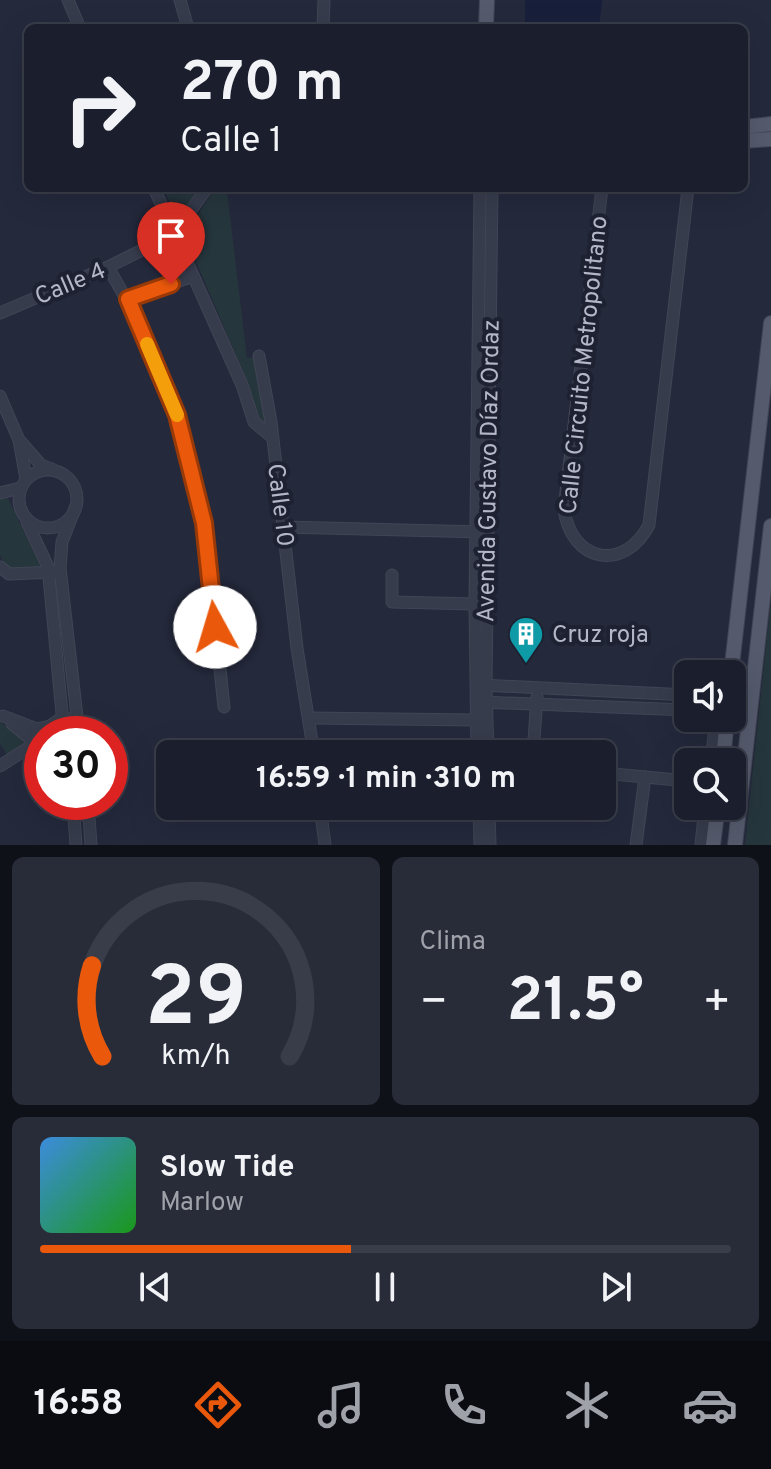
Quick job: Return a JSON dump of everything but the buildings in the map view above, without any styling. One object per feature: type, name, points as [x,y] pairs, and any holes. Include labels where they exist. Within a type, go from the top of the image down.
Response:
[{"type":"main road","points":[[486,24],[487,0]]},
{"type":"main road","points":[[495,24],[496,0]]},
{"type":"main road","points":[[748,127],[771,124]]},
{"type":"main road","points":[[748,141],[771,139]]},
{"type":"main road","points":[[733,660],[771,323]]},
{"type":"main road","points":[[735,845],[771,526]]},
{"type":"main road","points":[[713,845],[716,820]]},
{"type":"street","points":[[68,0],[78,24]]},
{"type":"street","points":[[180,0],[187,24]]},
{"type":"street","points":[[323,24],[324,0]]},
{"type":"street","name":"Calle 10","points":[[156,192],[242,385],[254,422],[272,437],[297,648],[312,740]]},
{"type":"street","name":"Calle 4","points":[[0,313],[108,267],[174,234],[204,192]]},
{"type":"street","name":"Avenida Gustavo Díaz Ordaz","points":[[480,192],[481,702],[486,740]]},
{"type":"street","name":"Avenida Gustavo Díaz Ordaz","points":[[481,685],[475,604],[482,532],[492,192]]},
{"type":"street","name":"Calle Circuito Metropolitano","points":[[602,192],[564,509],[567,525],[579,544],[588,551],[607,557],[622,554],[633,546],[643,537],[649,525],[688,192]]},
{"type":"street","points":[[108,267],[128,299],[177,415],[204,523],[224,707]]},
{"type":"street","points":[[128,299],[193,276]]},
{"type":"street","points":[[259,356],[272,437]]},
{"type":"street","points":[[0,398],[19,440],[41,465],[57,471],[72,482],[76,492],[76,506],[54,572],[61,716]]},
{"type":"street","points":[[19,440],[23,484],[20,504],[54,572],[76,714],[66,716]]},
{"type":"street","points":[[0,493],[23,484],[35,472],[57,471]]},
{"type":"street","points":[[27,522],[44,530],[56,528],[68,520],[76,506]]},
{"type":"street","points":[[284,527],[482,532]]},
{"type":"street","points":[[0,567],[9,574],[54,572]]},
{"type":"street","points":[[392,575],[392,602],[475,604]]},
{"type":"street","points":[[481,685],[674,695]]},
{"type":"street","points":[[534,740],[537,688]]},
{"type":"street","points":[[626,693],[628,707]]},
{"type":"street","points":[[746,696],[751,695]]},
{"type":"street","points":[[481,702],[674,709]]},
{"type":"street","name":"Avenida Gustavo Díaz Ordaz","points":[[476,740],[475,720],[481,702]]},
{"type":"street","points":[[2,715],[24,724]]},
{"type":"street","points":[[2,715],[24,733]]},
{"type":"street","points":[[309,718],[475,720]]},
{"type":"street","points":[[0,766],[24,753]]},
{"type":"street","points":[[616,774],[674,780]]},
{"type":"street","points":[[636,845],[645,777]]},
{"type":"street","points":[[74,820],[76,845]]},
{"type":"street","points":[[89,820],[91,845]]},
{"type":"street","points":[[322,820],[325,845]]},
{"type":"street","points":[[479,820],[480,845]]},
{"type":"street","points":[[489,820],[490,845]]},
{"type":"street","points":[[701,845],[704,820]]},
{"type":"shaded area","points":[[165,192],[201,192],[180,219],[175,218]]},
{"type":"shaded area","points":[[213,192],[227,192],[247,358],[256,357],[270,430],[262,425],[248,383],[182,229],[191,216],[197,216]]},
{"type":"shaded area","points":[[6,494],[41,567],[7,571],[0,555],[0,497]]},
{"type":"shaded area","points":[[771,600],[771,845],[745,845]]},
{"type":"shaded area","points":[[0,722],[24,740],[24,747],[8,757],[0,743]]},
{"type":"water","points":[[525,0],[602,0],[599,24],[525,23]]},
{"type":"slow traffic","points":[[147,344],[177,415]]},
{"type":"place","name":"Cruz roja","points":[[526,665]]},
{"type":"route","points":[[171,284],[128,299],[177,415],[204,523],[215,627]]}]
